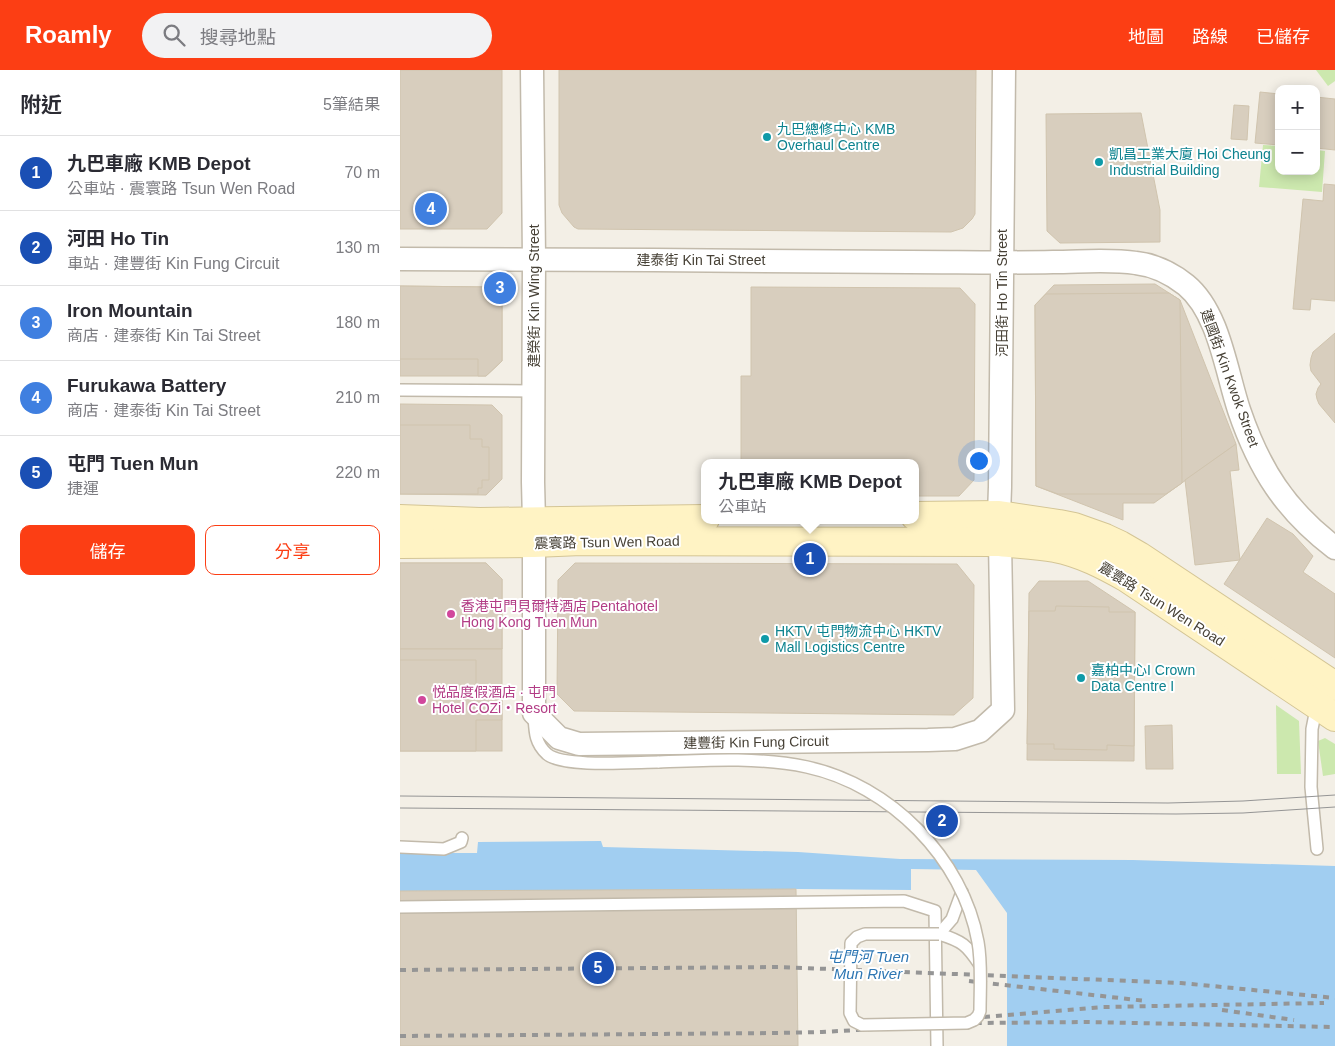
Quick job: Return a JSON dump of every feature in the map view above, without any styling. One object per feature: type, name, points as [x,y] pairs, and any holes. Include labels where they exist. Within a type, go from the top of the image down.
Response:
[{"type":"main road","name":"震寰路 Tsun Wen Road","points":[[919,516],[998,515],[1074,527],[1106,538],[1120,545],[1329,703]]},
{"type":"main road","name":"震寰路 Tsun Wen Road","points":[[400,519],[480,522],[580,541],[1000,542],[1056,548],[1082,556],[1110,568],[1329,703]]},
{"type":"main road","name":"震寰路 Tsun Wen Road","points":[[400,544],[701,519]]},
{"type":"street","name":"建榮街 Kin Wing Street","points":[[532,70],[534,532]]},
{"type":"street","name":"河田街 Ho Tin Street","points":[[998,515],[1000,487],[1004,70]]},
{"type":"street","name":"建泰街 Kin Tai Street","points":[[400,259],[1002,263]]},
{"type":"street","name":"建國街 Kin Kwok Street","points":[[1002,263],[1139,263],[1161,269],[1188,287],[1202,303],[1214,326],[1244,422],[1262,464],[1287,503],[1308,526],[1335,548]]},
{"type":"street","points":[[534,532],[534,713]]},
{"type":"street","name":"建豐街 Kin Fung Circuit","points":[[534,713],[559,738],[579,744],[955,739],[980,731],[1003,710],[1000,542]]},
{"type":"lane","points":[[400,390],[534,391]]},
{"type":"lane","points":[[1317,849],[1311,787],[1312,729],[1329,703]]},
{"type":"lane","points":[[534,713],[535,734],[540,746],[548,756],[562,760],[578,762],[732,760],[782,763],[832,774],[853,783],[888,804],[905,817],[924,836],[951,872],[962,892],[973,921],[978,944],[980,965],[980,1011],[974,1020],[967,1023],[862,1025],[854,1021],[850,1013],[851,944],[857,937],[865,934],[940,934],[954,938],[964,944],[972,952],[980,965]]},
{"type":"lane","points":[[400,847],[444,849],[461,842],[462,838]]},
{"type":"lane","points":[[940,934],[952,919],[962,892]]},
{"type":"lane","points":[[400,907],[904,901],[935,912],[938,1046]]},
{"type":"lane","points":[[944,1024],[944,1046]]},
{"type":"green space","points":[[1316,70],[1335,70],[1335,81],[1328,86]]},
{"type":"green space","points":[[1263,145],[1275,146],[1275,175],[1320,175],[1320,150],[1325,151],[1322,192],[1259,187]]},
{"type":"green space","points":[[1276,705],[1299,721],[1301,774],[1277,774]]},
{"type":"green space","points":[[1325,738],[1335,744],[1335,774],[1323,776],[1318,741]]},
{"type":"water","name":"屯門河 Tuen Mun River","points":[[601,841],[603,847],[798,852],[900,859],[1133,860],[1335,866],[1335,1046],[400,1046],[400,853],[477,853],[478,842]]},
{"type":"pier","points":[[911,869],[976,870],[1007,913],[1007,1046],[798,1046],[796,889],[911,890]]},
{"type":"building","points":[[400,70],[488,70],[489,186],[400,186]]},
{"type":"building","points":[[400,70],[502,70],[502,213],[487,229],[400,229]]},
{"type":"building","name":"九巴總修中心 KMB Overhaul Centre","points":[[559,70],[976,70],[975,214],[963,228],[951,232],[578,229],[562,213],[559,205]]},
{"type":"building","points":[[1260,92],[1275,94],[1275,145],[1255,143]]},
{"type":"building","points":[[1320,97],[1335,99],[1335,150],[1320,148]]},
{"type":"building","points":[[1234,105],[1249,106],[1247,140],[1231,139]]},
{"type":"building","name":"凱昌工業大廈 Hoi Cheung Industrial Building","points":[[1141,113],[1160,210],[1160,242],[1060,243],[1047,231],[1046,114]]},
{"type":"building","points":[[1324,184],[1335,185],[1335,301],[1311,299],[1310,310],[1293,309],[1303,199],[1323,201]]},
{"type":"building","points":[[1155,284],[1180,300],[1236,444],[1154,503],[1123,503],[1123,520],[1036,486],[1035,305],[1054,285]]},
{"type":"building","points":[[400,286],[486,287],[502,302],[502,361],[486,376],[400,376]]},
{"type":"building","points":[[400,286],[486,287],[502,302],[502,361],[486,376],[478,376],[478,359],[400,359]]},
{"type":"building","points":[[751,287],[960,288],[975,304],[974,480],[959,496],[919,496],[919,459],[741,459],[741,376],[751,376]]},
{"type":"building","points":[[1169,293],[1180,300],[1182,483],[1166,494],[1058,494],[1036,486],[1035,305],[1046,294]]},
{"type":"building","points":[[1335,333],[1335,423],[1319,404],[1316,394],[1321,384],[1311,371],[1310,365],[1313,352]]},
{"type":"building","points":[[400,404],[492,405],[502,415],[502,479],[486,495],[400,494]]},
{"type":"building","points":[[400,425],[470,425],[470,439],[482,439],[482,447],[489,447],[489,480],[482,480],[482,488],[478,488],[478,494],[400,494]]},
{"type":"building","points":[[1236,444],[1239,470],[1230,471],[1240,560],[1195,565],[1185,480]]},
{"type":"building","points":[[1267,518],[1293,534],[1313,556],[1303,572],[1335,594],[1335,658],[1224,584]]},
{"type":"building","name":"香港屯門貝爾特酒店 Pentahotel Hong Kong Tuen Mun","points":[[400,563],[486,563],[502,579],[502,649],[400,649]]},
{"type":"building","name":"香港屯門貝爾特酒店 Pentahotel Hong Kong Tuen Mun","points":[[400,563],[486,563],[502,579],[502,649],[400,649]]},
{"type":"building","name":"HKTV 屯門物流中心 HKTV Mall Logistics Centre","points":[[575,563],[957,564],[974,585],[973,698],[954,715],[574,711],[557,694],[558,580]]},
{"type":"building","name":"嘉柏中心I Crown Data Centre I","points":[[1039,581],[1088,581],[1135,612],[1134,761],[1027,760],[1029,593]]},
{"type":"building","name":"嘉柏中心I Crown Data Centre I","points":[[1056,606],[1109,607],[1109,612],[1135,612],[1134,746],[1107,745],[1107,750],[1054,749],[1054,744],[1027,744],[1029,611],[1055,611]]},
{"type":"building","points":[[400,649],[502,649],[502,751],[400,751]]},
{"type":"building","points":[[400,660],[476,660],[476,693],[502,693],[502,720],[476,720],[476,751],[400,751]]},
{"type":"building","points":[[1172,725],[1173,769],[1146,769],[1145,726]]},
{"type":"building","points":[[796,889],[798,1046],[400,1046],[400,891]]},
{"type":"tram line","points":[[400,796],[1168,803],[1243,801],[1335,795]]},
{"type":"tram line","points":[[400,808],[1176,814],[1243,813],[1335,807]]},
{"type":"railway","points":[[400,970],[779,967],[1181,983],[1335,998]]},
{"type":"railway","points":[[969,981],[1146,1001]]},
{"type":"railway","points":[[984,1017],[1103,1007],[1324,1003]]},
{"type":"railway","points":[[1222,1010],[1294,1020]]},
{"type":"railway","points":[[400,1036],[778,1033],[979,1023],[1086,1022],[1335,1027]]},
{"type":"place","name":"九巴總修中心 KMB Overhaul Centre","points":[[767,137]]},
{"type":"place","name":"凱昌工業大廈 Hoi Cheung Industrial Building","points":[[1099,162]]},
{"type":"place","name":"Furukawa Battery","points":[[431,209]]},
{"type":"place","name":"Iron Mountain","points":[[500,288]]},
{"type":"place","name":"九巴車廠 KMB Depot","points":[[810,559]]},
{"type":"place","name":"香港屯門貝爾特酒店 Pentahotel Hong Kong Tuen Mun","points":[[451,614]]},
{"type":"place","name":"HKTV 屯門物流中心 HKTV Mall Logistics Centre","points":[[765,639]]},
{"type":"place","name":"嘉柏中心I Crown Data Centre I","points":[[1081,678]]},
{"type":"place","name":"悦品度假酒店 ∙ 屯門 Hotel COZi‧Resort","points":[[422,700]]},
{"type":"place","name":"河田 Ho Tin","points":[[942,821]]},
{"type":"place","name":"屯門 Tuen Mun","points":[[598,968]]}]
